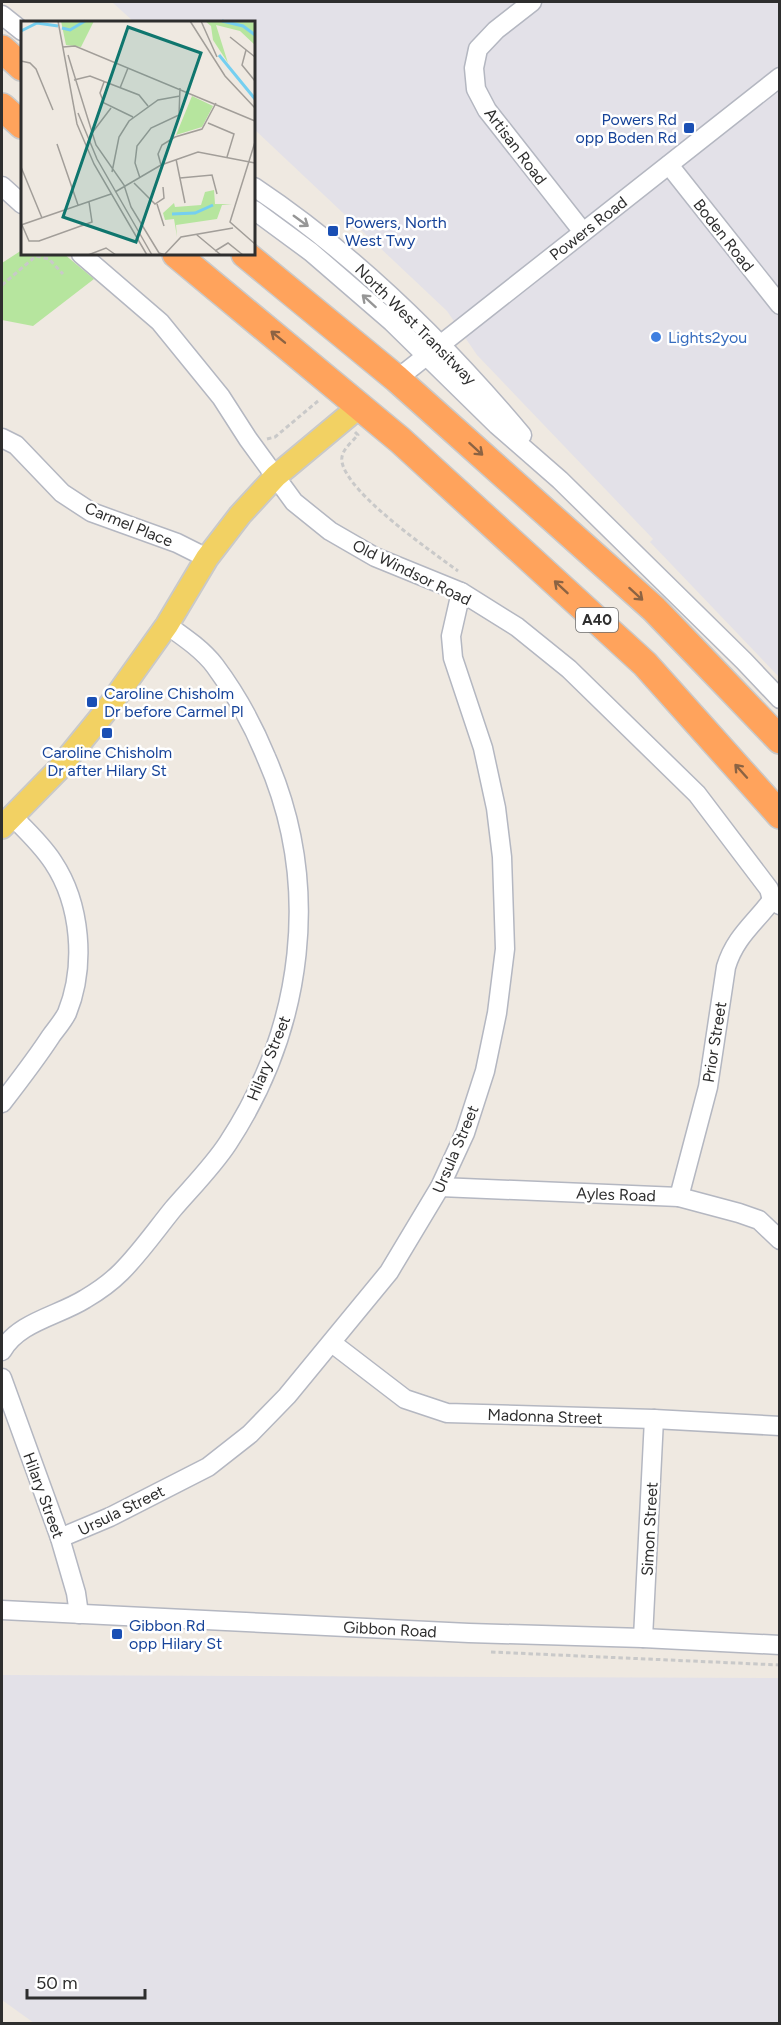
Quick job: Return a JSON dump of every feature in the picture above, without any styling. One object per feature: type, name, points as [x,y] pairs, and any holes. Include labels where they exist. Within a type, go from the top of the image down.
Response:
[{"type":"highway","points":[[2,49],[21,66]]},
{"type":"highway","points":[[2,107],[21,124]]},
{"type":"highway","name":"A40","points":[[177,255],[400,440],[645,664],[780,815]]},
{"type":"highway","name":"A40","points":[[246,255],[397,378],[654,609],[780,740]]},
{"type":"highway","points":[[360,406],[397,378]]},
{"type":"main road","points":[[7,822],[57,771],[129,681],[167,626],[207,558],[240,515],[276,476],[360,406]]},
{"type":"street","name":"Artisan Road","points":[[532,2],[496,30],[478,49],[474,68],[477,89],[487,110],[501,129],[583,232]]},
{"type":"street","points":[[2,15],[21,30]]},
{"type":"street","name":"Powers Road","points":[[397,378],[780,77]]},
{"type":"street","name":"Boden Road","points":[[669,165],[780,305]]},
{"type":"street","points":[[2,186],[21,203]]},
{"type":"street","name":"North West Transitway","points":[[255,188],[366,272],[441,345],[506,416],[560,480]]},
{"type":"street","name":"North West Transitway","points":[[255,211],[356,289],[497,425],[560,480],[780,699]]},
{"type":"street","name":"Old Windsor Road","points":[[82,255],[160,322],[221,397],[248,439],[294,502],[330,531],[375,557],[460,592],[517,627],[569,669],[697,794],[763,879],[776,902]]},
{"type":"street","name":"Carmel Place","points":[[2,438],[16,446],[62,493],[91,512],[177,543],[207,558]]},
{"type":"street","name":"Ursula Street","points":[[60,1538],[110,1517],[208,1467],[250,1434],[287,1396],[389,1272],[440,1187],[465,1133],[485,1071],[497,1013],[505,949],[502,857],[496,808],[483,748],[453,658],[451,636],[460,592]]},
{"type":"street","name":"Hilary Street","points":[[2,1351],[6,1343],[17,1334],[85,1299],[111,1279],[120,1272],[151,1236],[228,1144],[270,1064],[286,1015],[296,964],[300,921],[298,875],[290,828],[279,786],[247,716],[214,665],[189,640],[167,626]]},
{"type":"street","points":[[2,1103],[35,1061],[66,1014],[75,983],[78,953],[74,913],[66,886],[52,862],[7,822]]},
{"type":"street","name":"Prior Street","points":[[679,1197],[708,1087],[728,959],[745,929],[776,902]]},
{"type":"street","name":"Ayles Road","points":[[440,1187],[679,1197],[759,1220],[780,1240]]},
{"type":"street","name":"Madonna Street","points":[[332,1343],[405,1399],[447,1413],[654,1419],[780,1426]]},
{"type":"street","name":"Hilary Street","points":[[2,1378],[60,1538],[76,1593],[79,1614]]},
{"type":"street","name":"Simon Street","points":[[643,1638],[654,1419]]},
{"type":"street","name":"Gibbon Road","points":[[2,1610],[469,1633],[780,1645]]},
{"type":"path","points":[[2,285],[36,256],[49,259],[63,274]]},
{"type":"path","points":[[490,1652],[780,1665]]},
{"type":"shaded area","points":[[112,2],[779,2],[779,677],[650,542],[653,539],[477,355],[447,311],[255,130],[255,21],[133,21]]},
{"type":"shaded area","points":[[2,1675],[779,1678],[779,2023],[34,2023],[2,2000]]},
{"type":"green space","points":[[21,251],[21,255],[65,255],[94,279],[33,326],[2,320],[2,263]]},
{"type":"place","name":"Powers Rd opp Boden Rd","points":[[689,128]]},
{"type":"place","name":"Powers, North West Twy","points":[[333,231]]},
{"type":"place","name":"Lights2you","points":[[656,337]]},
{"type":"place","name":"Caroline Chisholm Dr before Carmel Pl","points":[[92,702]]},
{"type":"place","name":"Caroline Chisholm Dr after Hilary St","points":[[107,733]]},
{"type":"place","name":"Gibbon Rd opp Hilary St","points":[[117,1634]]}]
